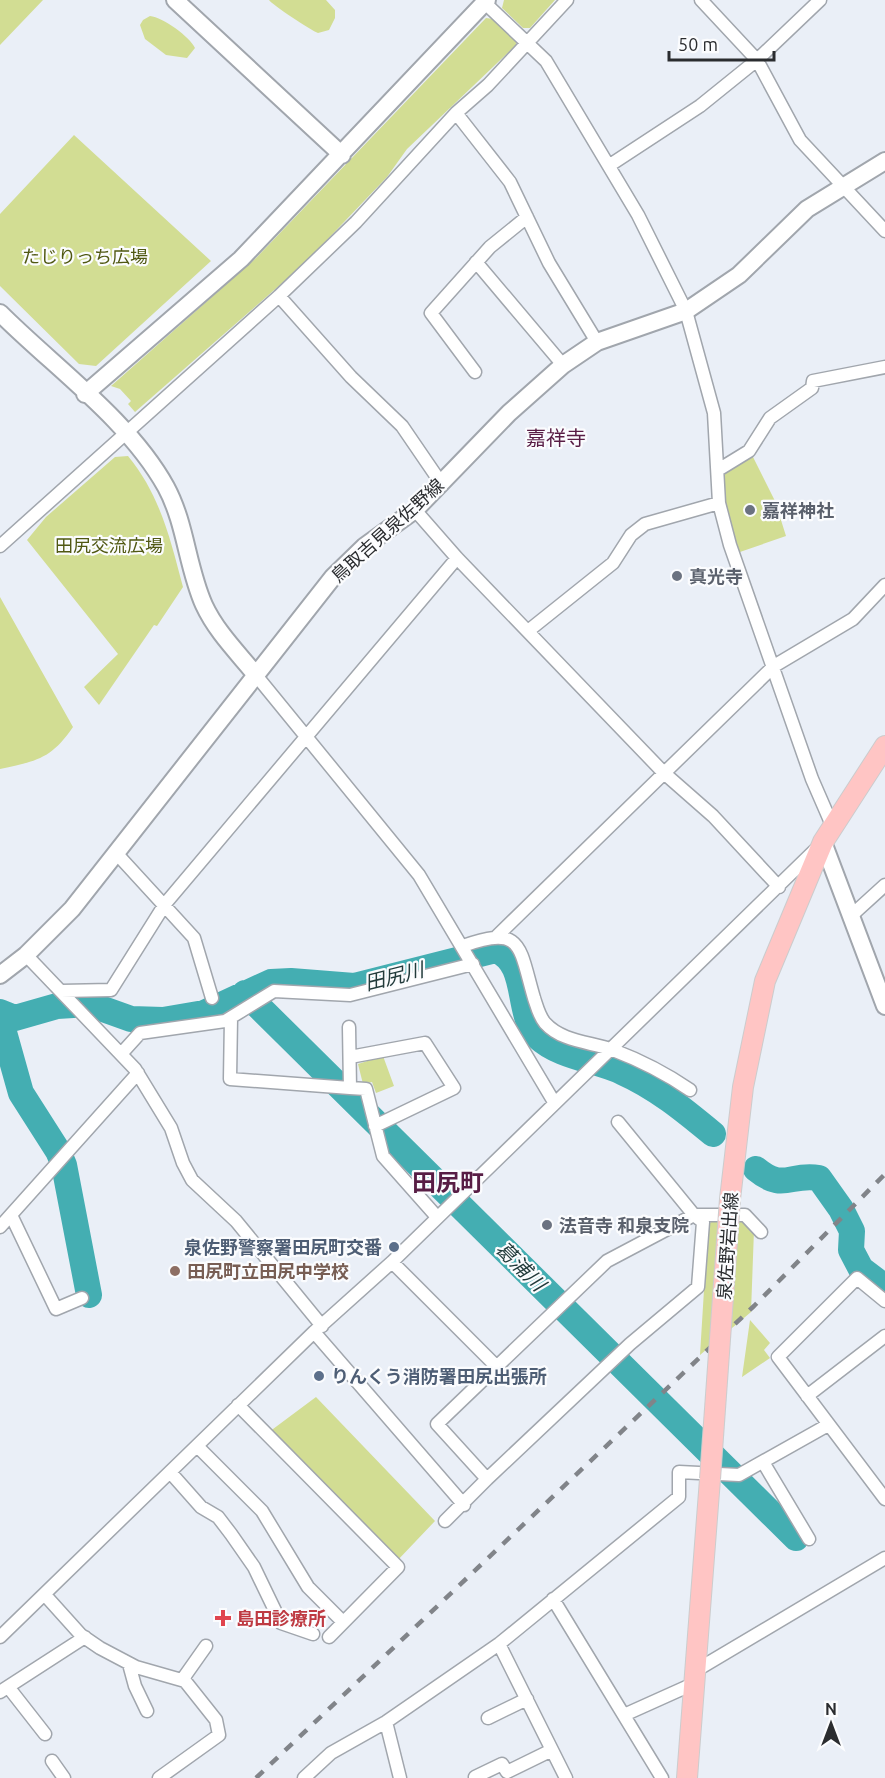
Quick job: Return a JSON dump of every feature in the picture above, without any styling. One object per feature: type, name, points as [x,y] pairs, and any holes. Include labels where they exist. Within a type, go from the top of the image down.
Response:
[{"type":"main road","name":"泉佐野岩出線","points":[[687,1778],[730,1199],[743,1087],[765,981],[828,833],[885,746]]},
{"type":"street","points":[[175,0],[342,155]]},
{"type":"street","points":[[0,546],[279,296],[356,222],[456,113],[530,42],[567,0]]},
{"type":"street","points":[[701,0],[757,60],[794,131],[885,231]]},
{"type":"street","points":[[610,165],[700,106],[757,60],[820,0]]},
{"type":"street","points":[[85,394],[241,260],[486,1],[530,42],[546,61],[610,165],[686,311],[714,413],[719,503],[730,545],[812,779],[852,915],[885,1006]]},
{"type":"street","points":[[456,113],[510,182],[549,263],[597,342]]},
{"type":"street","name":"鳥取吉見泉佐野線","points":[[0,975],[26,955],[72,909],[333,577],[365,546],[415,510],[509,413],[563,365],[597,342],[686,311],[739,275],[807,209],[844,184],[885,161]]},
{"type":"street","points":[[475,372],[431,313],[489,247],[527,218]]},
{"type":"street","points":[[476,262],[563,365]]},
{"type":"street","points":[[279,296],[351,377],[402,426],[441,483]]},
{"type":"street","points":[[0,312],[126,432],[167,488],[179,516],[204,605],[221,633],[419,875],[554,1102]]},
{"type":"street","points":[[718,470],[749,451],[770,418],[812,388],[813,381],[885,367]]},
{"type":"street","points":[[528,631],[613,563],[631,535],[645,524],[719,503]]},
{"type":"street","points":[[415,510],[664,773],[713,816],[779,887]]},
{"type":"street","points":[[61,991],[111,990],[165,904],[458,558]]},
{"type":"street","points":[[497,936],[774,666],[853,618],[885,585]]},
{"type":"street","points":[[0,1637],[238,1405],[392,1262],[554,1102],[779,887],[828,833]]},
{"type":"street","points":[[117,854],[194,938],[212,998]]},
{"type":"street","points":[[852,915],[885,885]]},
{"type":"street","points":[[463,946],[497,936],[504,936],[514,941],[521,952],[539,1014],[545,1023],[566,1037],[611,1049],[660,1069],[690,1090]]},
{"type":"street","points":[[26,955],[138,1073],[171,1128],[183,1163],[192,1180],[236,1221],[318,1329],[464,1505]]},
{"type":"street","points":[[121,1054],[140,1033],[231,1018],[274,991],[350,994],[473,964]]},
{"type":"street","points":[[231,1018],[230,1079],[366,1089],[383,1156],[436,1217]]},
{"type":"street","points":[[349,1027],[350,1088]]},
{"type":"street","points":[[350,1057],[425,1043],[454,1088],[375,1126]]},
{"type":"street","points":[[0,1227],[138,1073]]},
{"type":"street","points":[[446,1521],[487,1479],[630,1344],[698,1287],[703,1222],[694,1215],[618,1122]]},
{"type":"street","points":[[11,1215],[56,1309],[82,1298]]},
{"type":"street","points":[[487,1479],[437,1424],[607,1261],[694,1215],[745,1215],[761,1232]]},
{"type":"street","points":[[392,1262],[497,1367]]},
{"type":"street","points":[[885,1301],[856,1278],[778,1357],[885,1499]]},
{"type":"street","points":[[807,1396],[885,1336]]},
{"type":"street","points":[[238,1405],[398,1568],[328,1637]]},
{"type":"street","points":[[304,1778],[331,1754],[387,1722],[499,1644],[678,1497],[679,1472],[739,1475],[828,1425]]},
{"type":"street","points":[[197,1446],[262,1511],[308,1587],[343,1622]]},
{"type":"street","points":[[763,1462],[809,1539]]},
{"type":"street","points":[[170,1472],[201,1507],[218,1517],[231,1534],[254,1568],[281,1623],[314,1634]]},
{"type":"street","points":[[624,1714],[694,1678],[885,1558]]},
{"type":"street","points":[[45,1595],[85,1637],[129,1664],[186,1681],[216,1720],[219,1735],[159,1778]]},
{"type":"street","points":[[553,1599],[662,1778]]},
{"type":"street","points":[[45,1734],[4,1690],[85,1637]]},
{"type":"street","points":[[499,1644],[567,1778]]},
{"type":"street","points":[[182,1680],[206,1646]]},
{"type":"street","points":[[129,1664],[135,1686],[147,1711]]},
{"type":"street","points":[[488,1718],[527,1699]]},
{"type":"street","points":[[387,1722],[400,1778]]},
{"type":"street","points":[[475,1777],[502,1764],[507,1772],[552,1749]]},
{"type":"street","points":[[52,1761],[64,1778]]},
{"type":"green space","points":[[0,0],[43,0],[0,45]]},
{"type":"green space","points":[[269,0],[326,0],[335,10],[335,18],[329,30],[318,33]]},
{"type":"green space","points":[[504,0],[555,0],[530,28],[523,28],[502,8]]},
{"type":"green space","points":[[150,16],[169,24],[192,44],[195,48],[187,58],[166,55],[145,39],[140,25]]},
{"type":"green space","points":[[486,18],[493,19],[516,38],[516,45],[407,149],[387,177],[305,263],[135,412],[128,404],[131,401],[120,389],[111,386],[257,257]]},
{"type":"green space","name":"たじりっち広場","points":[[74,135],[211,261],[96,366],[79,364],[0,286],[0,214]]},
{"type":"green space","points":[[752,455],[775,501],[786,536],[737,553],[724,511],[721,472]]},
{"type":"green space","name":"田尻交流広場","points":[[128,456],[148,486],[163,518],[183,587],[99,705],[84,687],[118,654],[27,540],[46,517],[115,457]]},
{"type":"green space","points":[[0,597],[73,727],[58,746],[42,757],[0,769]]},
{"type":"green space","points":[[383,1056],[394,1086],[376,1093],[372,1082],[363,1084],[358,1064]]},
{"type":"green space","points":[[719,1214],[743,1215],[754,1230],[751,1312],[700,1355],[708,1225]]},
{"type":"green space","points":[[750,1320],[770,1343],[764,1350],[770,1358],[742,1377]]},
{"type":"green space","points":[[316,1397],[435,1521],[396,1562],[269,1432]]},
{"type":"waterway","name":"田尻川","points":[[0,1012],[15,1018],[57,1006],[89,1004],[131,1019],[163,1020],[204,1013],[271,982],[291,981],[354,986],[496,950],[507,957],[514,966],[531,1027],[538,1037],[556,1049],[634,1078],[669,1100],[713,1134]]},
{"type":"waterway","name":"葛浦川","points":[[245,993],[796,1538]]},
{"type":"waterway","points":[[0,1018],[21,1093],[58,1151],[64,1165],[89,1295]]},
{"type":"waterway","name":"田尻川","points":[[756,1169],[780,1181],[819,1178],[841,1209],[852,1231],[851,1250],[861,1269],[885,1287]]},
{"type":"railway","points":[[256,1778],[754,1306],[885,1174]]},
{"type":"place","name":"嘉祥神社","points":[[750,510]]},
{"type":"place","name":"真光寺","points":[[677,576]]},
{"type":"place","name":"法音寺 和泉支院","points":[[547,1225]]},
{"type":"place","name":"泉佐野警察署田尻町交番","points":[[394,1247]]},
{"type":"place","name":"田尻町立田尻中学校","points":[[175,1271]]},
{"type":"place","name":"りんくう消防署田尻出張所","points":[[319,1376]]},
{"type":"place","name":"島田診療所","points":[[223,1618]]},
{"type":"district","name":"嘉祥寺","points":[[556,437]]},
{"type":"district","name":"田尻町","points":[[448,1182]]}]
